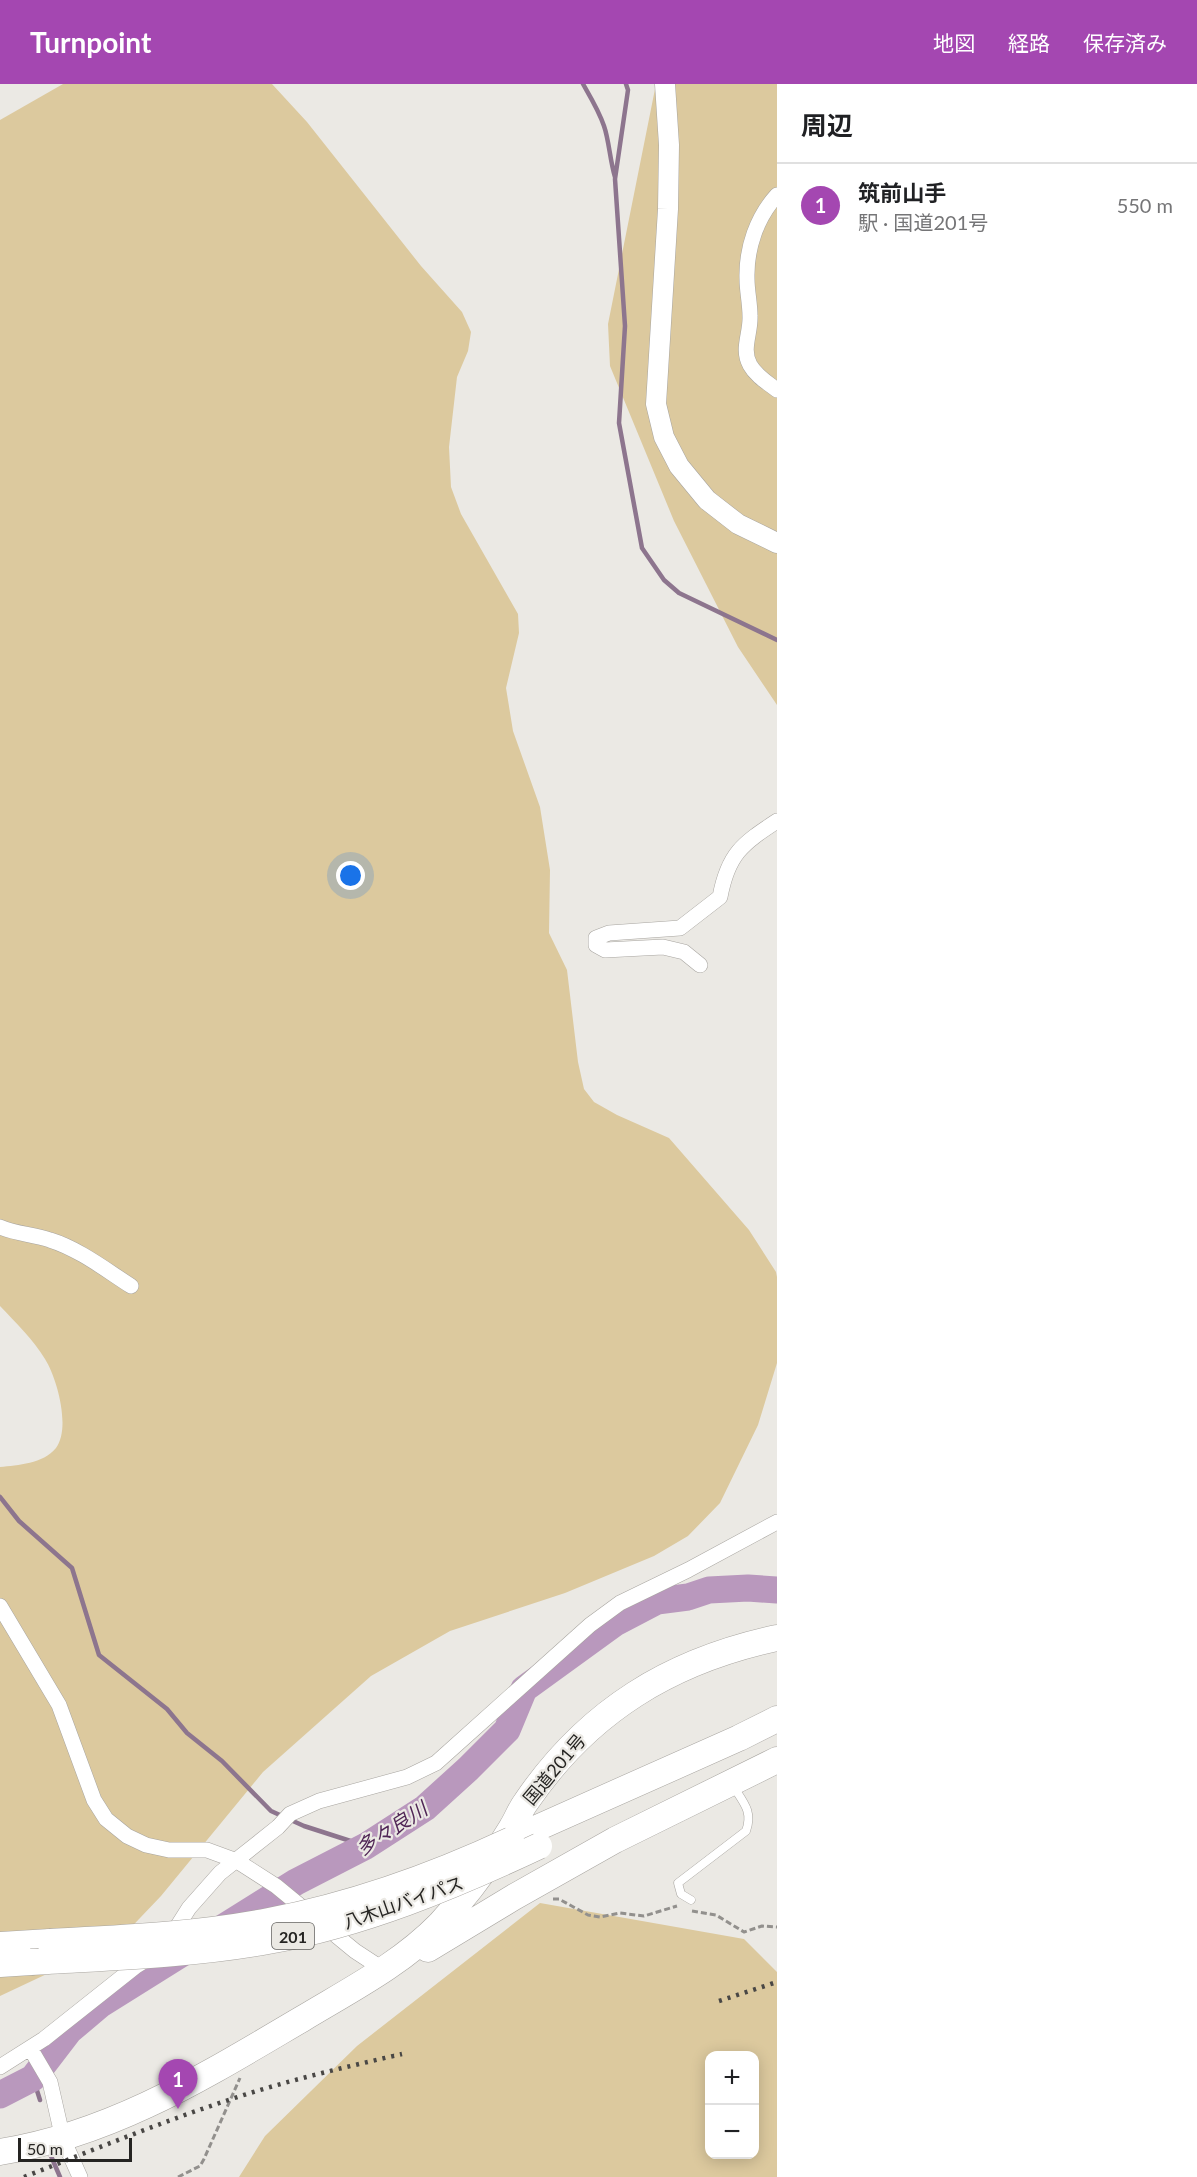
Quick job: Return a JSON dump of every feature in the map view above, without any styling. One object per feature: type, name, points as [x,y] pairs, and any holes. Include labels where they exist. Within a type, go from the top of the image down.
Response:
[{"type":"highway","name":"国道201号","points":[[0,2152],[63,2139],[132,2114],[190,2084],[384,1970],[438,1925],[473,1883],[526,1835],[524,1804],[552,1767],[586,1731],[609,1711],[653,1682],[703,1660],[777,1638]]},
{"type":"highway","points":[[746,1646],[774,1655],[777,1659]]},
{"type":"highway","points":[[662,1773],[721,1728],[764,1709],[777,1700]]},
{"type":"highway","name":"八木山バイパス","points":[[0,1945],[208,1930],[316,1911],[408,1883],[462,1863],[777,1719]]},
{"type":"highway","name":"八木山バイパス","points":[[0,1964],[221,1948],[320,1930],[416,1900],[468,1880],[526,1835],[777,1734]]},
{"type":"highway","name":"国道201号","points":[[384,1970],[410,1960],[500,1905],[615,1840],[777,1760]]},
{"type":"highway","points":[[473,1883],[477,1895],[487,1902],[500,1905],[497,1887],[500,1865],[526,1835]]},
{"type":"street","points":[[665,84],[669,145],[668,209],[656,404],[661,426],[679,466],[707,500],[738,524],[777,543]]},
{"type":"street","points":[[777,195],[766,207],[752,236],[747,277],[750,318],[745,353],[750,366],[777,390]]},
{"type":"street","points":[[700,965],[684,952],[663,946],[605,950],[596,945],[596,938],[609,933],[680,928],[720,897],[723,879],[734,855],[751,838],[777,821]]},
{"type":"street","points":[[0,1227],[14,1233],[51,1240],[89,1258],[131,1286]]},
{"type":"street","points":[[0,2067],[30,2049],[136,1966],[162,1950],[189,1908],[220,1873],[237,1862],[290,1814],[319,1801],[407,1777],[436,1763],[590,1625],[620,1603],[688,1570],[777,1522]]},
{"type":"street","points":[[0,1606],[59,1705],[94,1800],[106,1819],[127,1836],[146,1845],[169,1850],[207,1850],[237,1862],[276,1886],[355,1951],[384,1970]]},
{"type":"street","points":[[30,2049],[50,2082],[63,2139],[80,2177]]},
{"type":"lane","points":[[691,1900],[681,1894],[678,1883],[746,1832],[750,1819],[744,1803],[730,1783]]},
{"type":"path","points":[[550,1898],[559,1899],[588,1915],[600,1917],[620,1913],[644,1916],[678,1906],[691,1911],[716,1915],[744,1932],[762,1926],[777,1927]]},
{"type":"path","points":[[178,2177],[200,2166],[243,2071]]},
{"type":"shaded area","points":[[63,84],[272,84],[307,122],[421,266],[462,312],[471,332],[468,351],[457,377],[449,447],[451,487],[461,514],[518,614],[519,633],[506,688],[513,731],[540,807],[550,870],[549,933],[567,970],[578,1062],[584,1089],[594,1102],[669,1138],[749,1230],[776,1272],[777,1363],[758,1425],[720,1503],[688,1536],[654,1556],[565,1593],[450,1631],[371,1676],[263,1772],[161,1896],[119,1940],[0,1996],[0,1467],[30,1463],[51,1453],[60,1439],[62,1416],[58,1390],[50,1367],[24,1331],[0,1306],[0,120]]},
{"type":"shaded area","points":[[656,84],[777,84],[777,705],[738,647],[674,521],[610,366],[608,324]]},
{"type":"shaded area","points":[[540,1903],[744,1939],[777,1972],[777,2177],[239,2177],[265,2136],[357,2046]]},
{"type":"waterway","points":[[583,84],[604,126],[615,177]]},
{"type":"waterway","points":[[626,84],[628,90],[615,179],[625,326],[619,423],[642,548],[664,580],[679,593],[777,640]]},
{"type":"waterway","points":[[0,1497],[19,1521],[72,1568],[99,1655],[167,1709],[187,1733],[222,1761],[271,1811],[304,1826],[366,1846]]},
{"type":"waterway","name":"多々良川","points":[[0,2095],[33,2078],[69,2031],[101,2004],[296,1882],[366,1846],[425,1808],[507,1730],[524,1689],[615,1623],[657,1601],[688,1597],[709,1590],[748,1588],[777,1590]]},
{"type":"waterway","points":[[33,2078],[40,2100]]},
{"type":"waterway","points":[[51,2156],[60,2177]]},
{"type":"railway","points":[[719,2001],[777,1982]]},
{"type":"railway","points":[[24,2177],[219,2103],[305,2077],[402,2054]]},
{"type":"place","name":"筑前山手","points":[[178,2109]]}]
